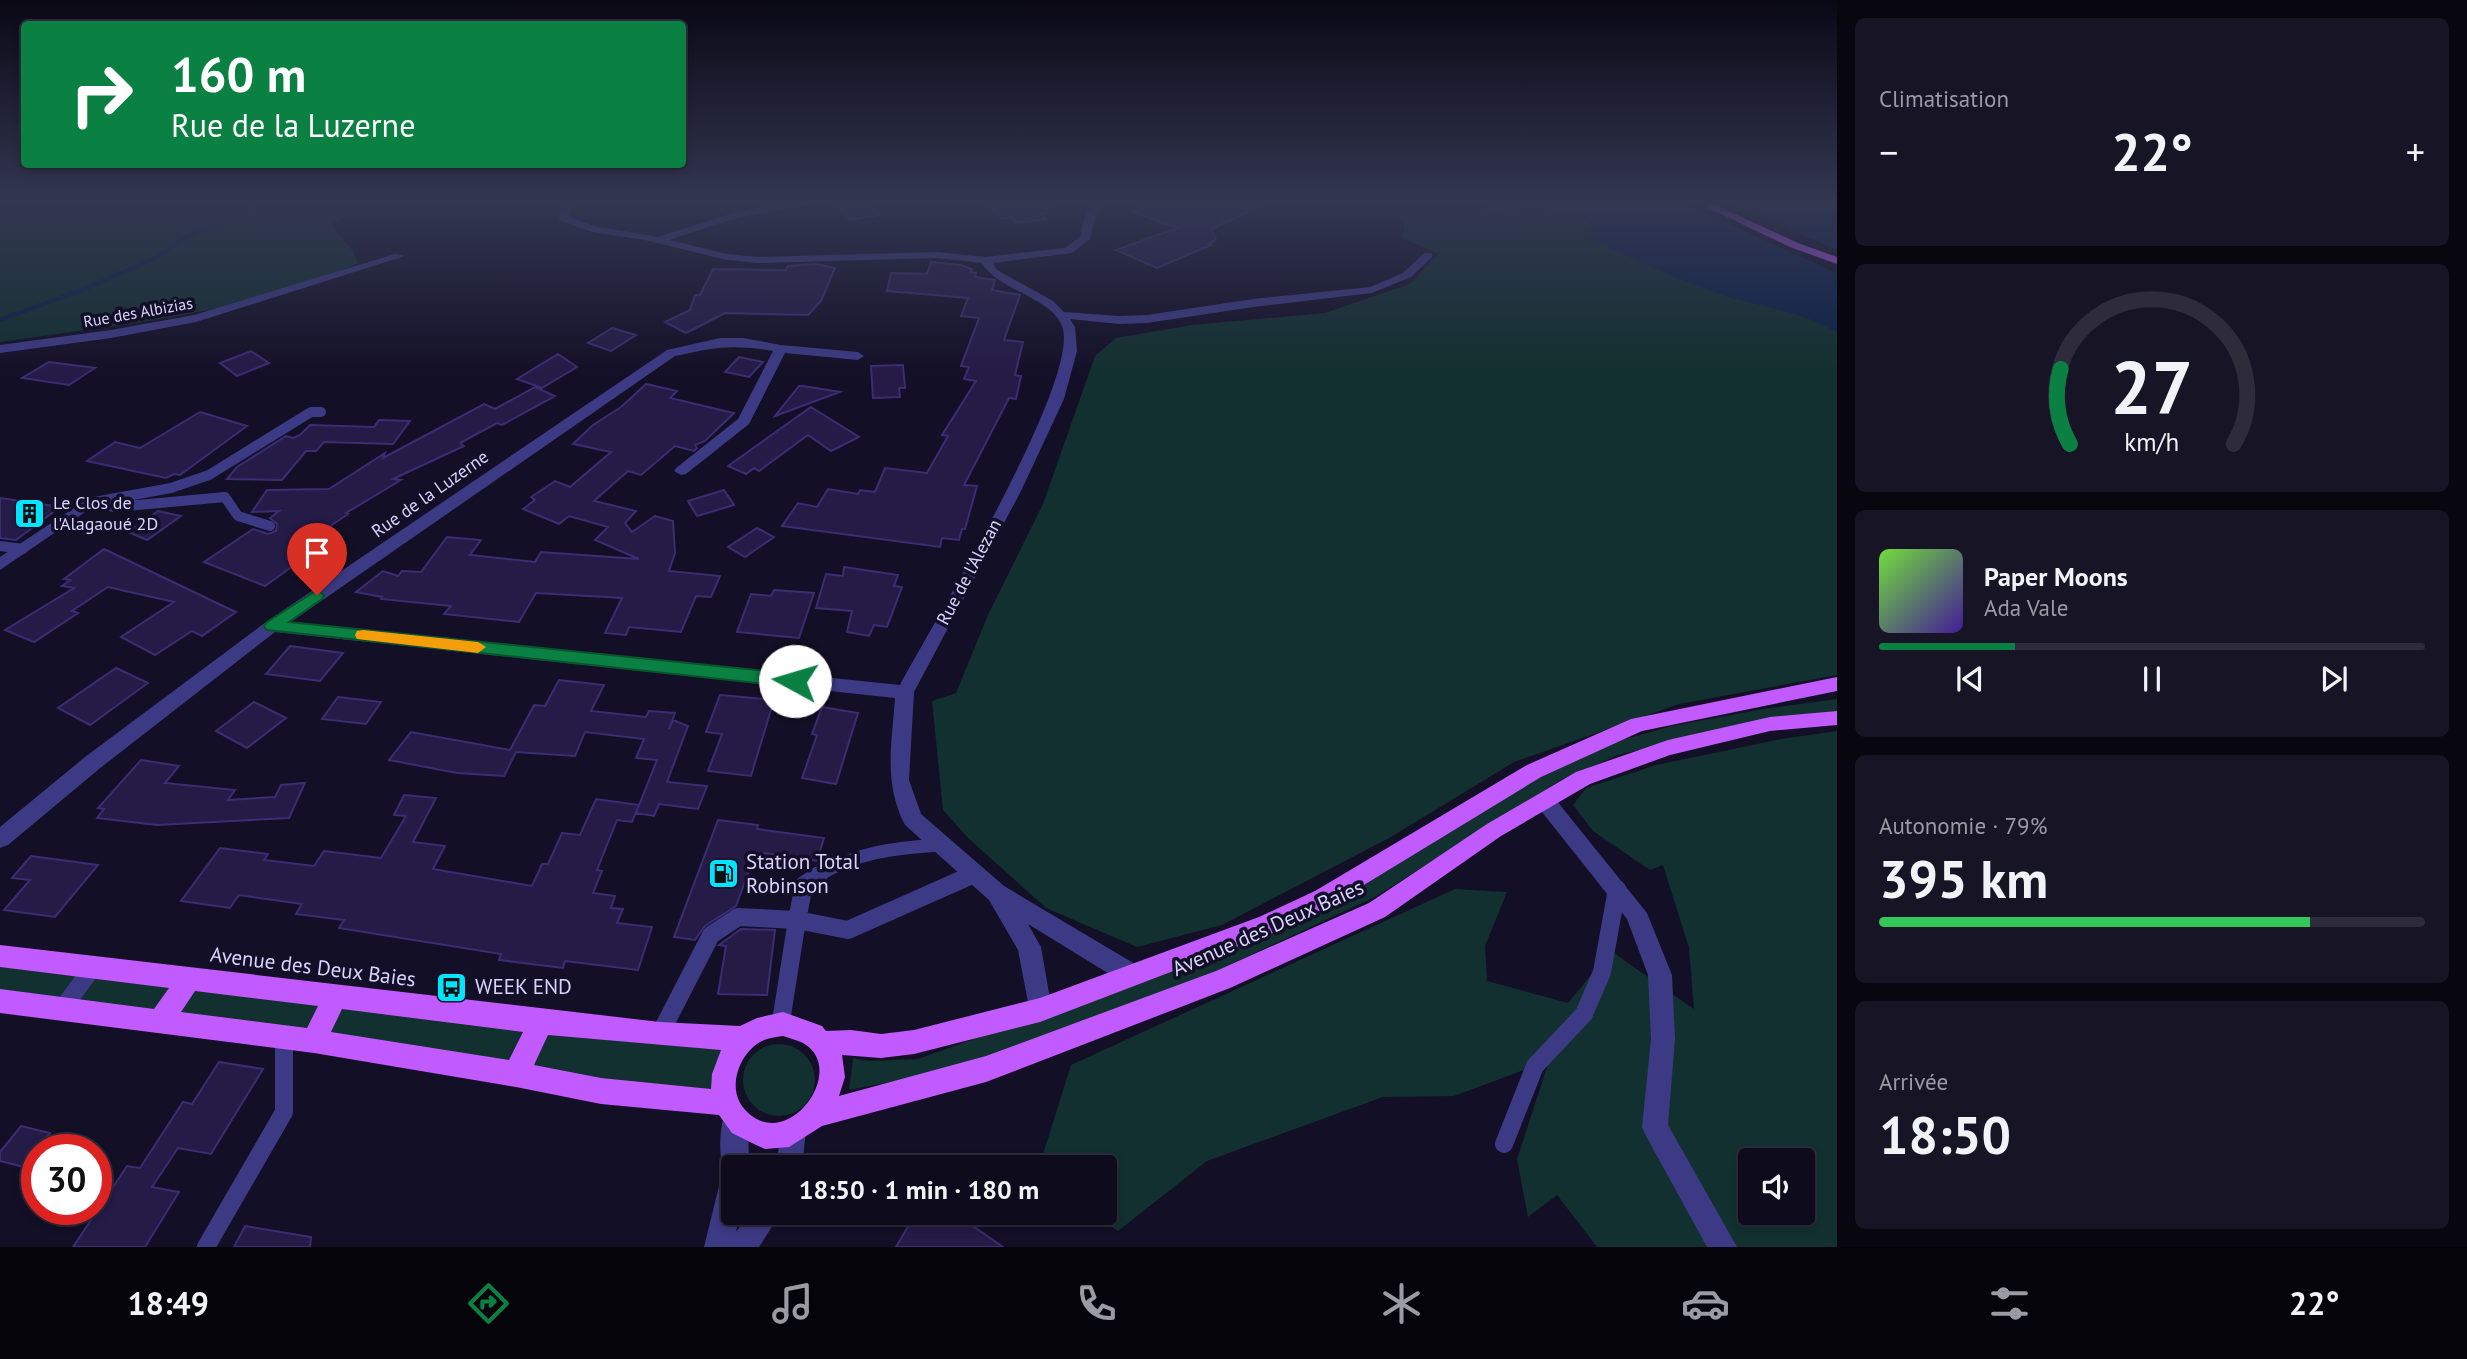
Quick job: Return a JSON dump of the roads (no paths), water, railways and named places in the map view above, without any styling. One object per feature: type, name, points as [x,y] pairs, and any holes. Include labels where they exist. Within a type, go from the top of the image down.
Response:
[{"type":"main road","name":"Avenue des Deux Baies","points":[[823,1043],[851,1042],[881,1046],[914,1042],[1040,1010],[1267,925],[1323,898],[1534,771],[1637,724],[1837,684]]},
{"type":"main road","name":"Avenue des Deux Baies","points":[[820,1113],[986,1069],[1223,980],[1377,910],[1494,830],[1583,778],[1668,748],[1770,724],[1837,718]]},
{"type":"main road","name":"Avenue des Deux Baies","points":[[0,956],[191,977],[541,1022],[745,1039]]},
{"type":"main road","points":[[159,1022],[191,977]]},
{"type":"main road","points":[[314,1041],[335,997]]},
{"type":"main road","points":[[0,1001],[314,1041],[731,1111]]},
{"type":"main road","points":[[516,1074],[541,1022]]},
{"type":"main road","points":[[783,1024],[799,1026],[812,1033],[823,1043],[831,1059],[833,1077],[830,1096],[820,1113],[793,1131],[778,1135],[747,1129],[731,1111],[723,1086],[725,1069],[733,1052],[757,1031],[783,1024]]},
{"type":"street","name":"Rue des Albizias","points":[[0,349],[111,334],[196,318],[389,259]]},
{"type":"street","points":[[750,259],[787,259]]},
{"type":"street","points":[[978,259],[997,259]]},
{"type":"street","points":[[986,260],[993,272],[1049,304],[1061,315],[1119,320],[1147,319],[1253,303],[1372,290],[1407,275],[1424,259]]},
{"type":"street","name":"Rue de l'Alezan","points":[[1061,315],[1069,327],[1071,351],[1057,399],[1013,491],[905,692],[899,780],[912,818],[996,893],[1132,975]]},
{"type":"street","name":"Rue de la Luzerne","points":[[0,839],[92,763],[272,626],[671,353],[720,342],[743,342],[781,349],[858,356]]},
{"type":"street","points":[[681,471],[744,421],[781,349]]},
{"type":"street","points":[[0,565],[89,503]]},
{"type":"street","points":[[272,626],[905,692]]},
{"type":"street","points":[[1545,801],[1636,913],[1660,975],[1663,1039],[1656,1127],[1723,1247]]},
{"type":"street","name":"Rue de l'Alezan","points":[[996,893],[1029,947],[1040,1010]]},
{"type":"street","points":[[731,1111],[734,1155]]},
{"type":"street","points":[[790,1155],[793,1131]]},
{"type":"street","points":[[718,1247],[723,1225]]},
{"type":"street","points":[[742,1247],[758,1225]]},
{"type":"lane","points":[[89,503],[171,488],[209,475],[311,412],[321,412]]},
{"type":"lane","points":[[89,503],[116,507],[225,497],[239,516],[270,526]]},
{"type":"lane","points":[[0,546],[23,549]]},
{"type":"lane","points":[[783,1024],[782,1015],[804,885],[833,866],[855,856],[940,845]]},
{"type":"lane","points":[[660,1034],[712,934],[738,917],[797,919],[848,930],[975,874]]},
{"type":"lane","points":[[1504,1144],[1535,1066],[1584,1014],[1602,972],[1616,889]]},
{"type":"lane","points":[[62,1009],[93,967]]},
{"type":"lane","points":[[206,1247],[284,1112],[284,1039]]},
{"type":"water","points":[[1635,259],[1806,259],[1837,273],[1837,332],[1797,315],[1712,291]]},
{"type":"waterway","points":[[0,320],[87,288],[153,259]]},
{"type":"place","name":"Le Clos de l'Alagaoué 2D","points":[[30,513]]},
{"type":"place","name":"Station Total Robinson","points":[[723,874]]},
{"type":"place","name":"WEEK END","points":[[452,987]]}]
